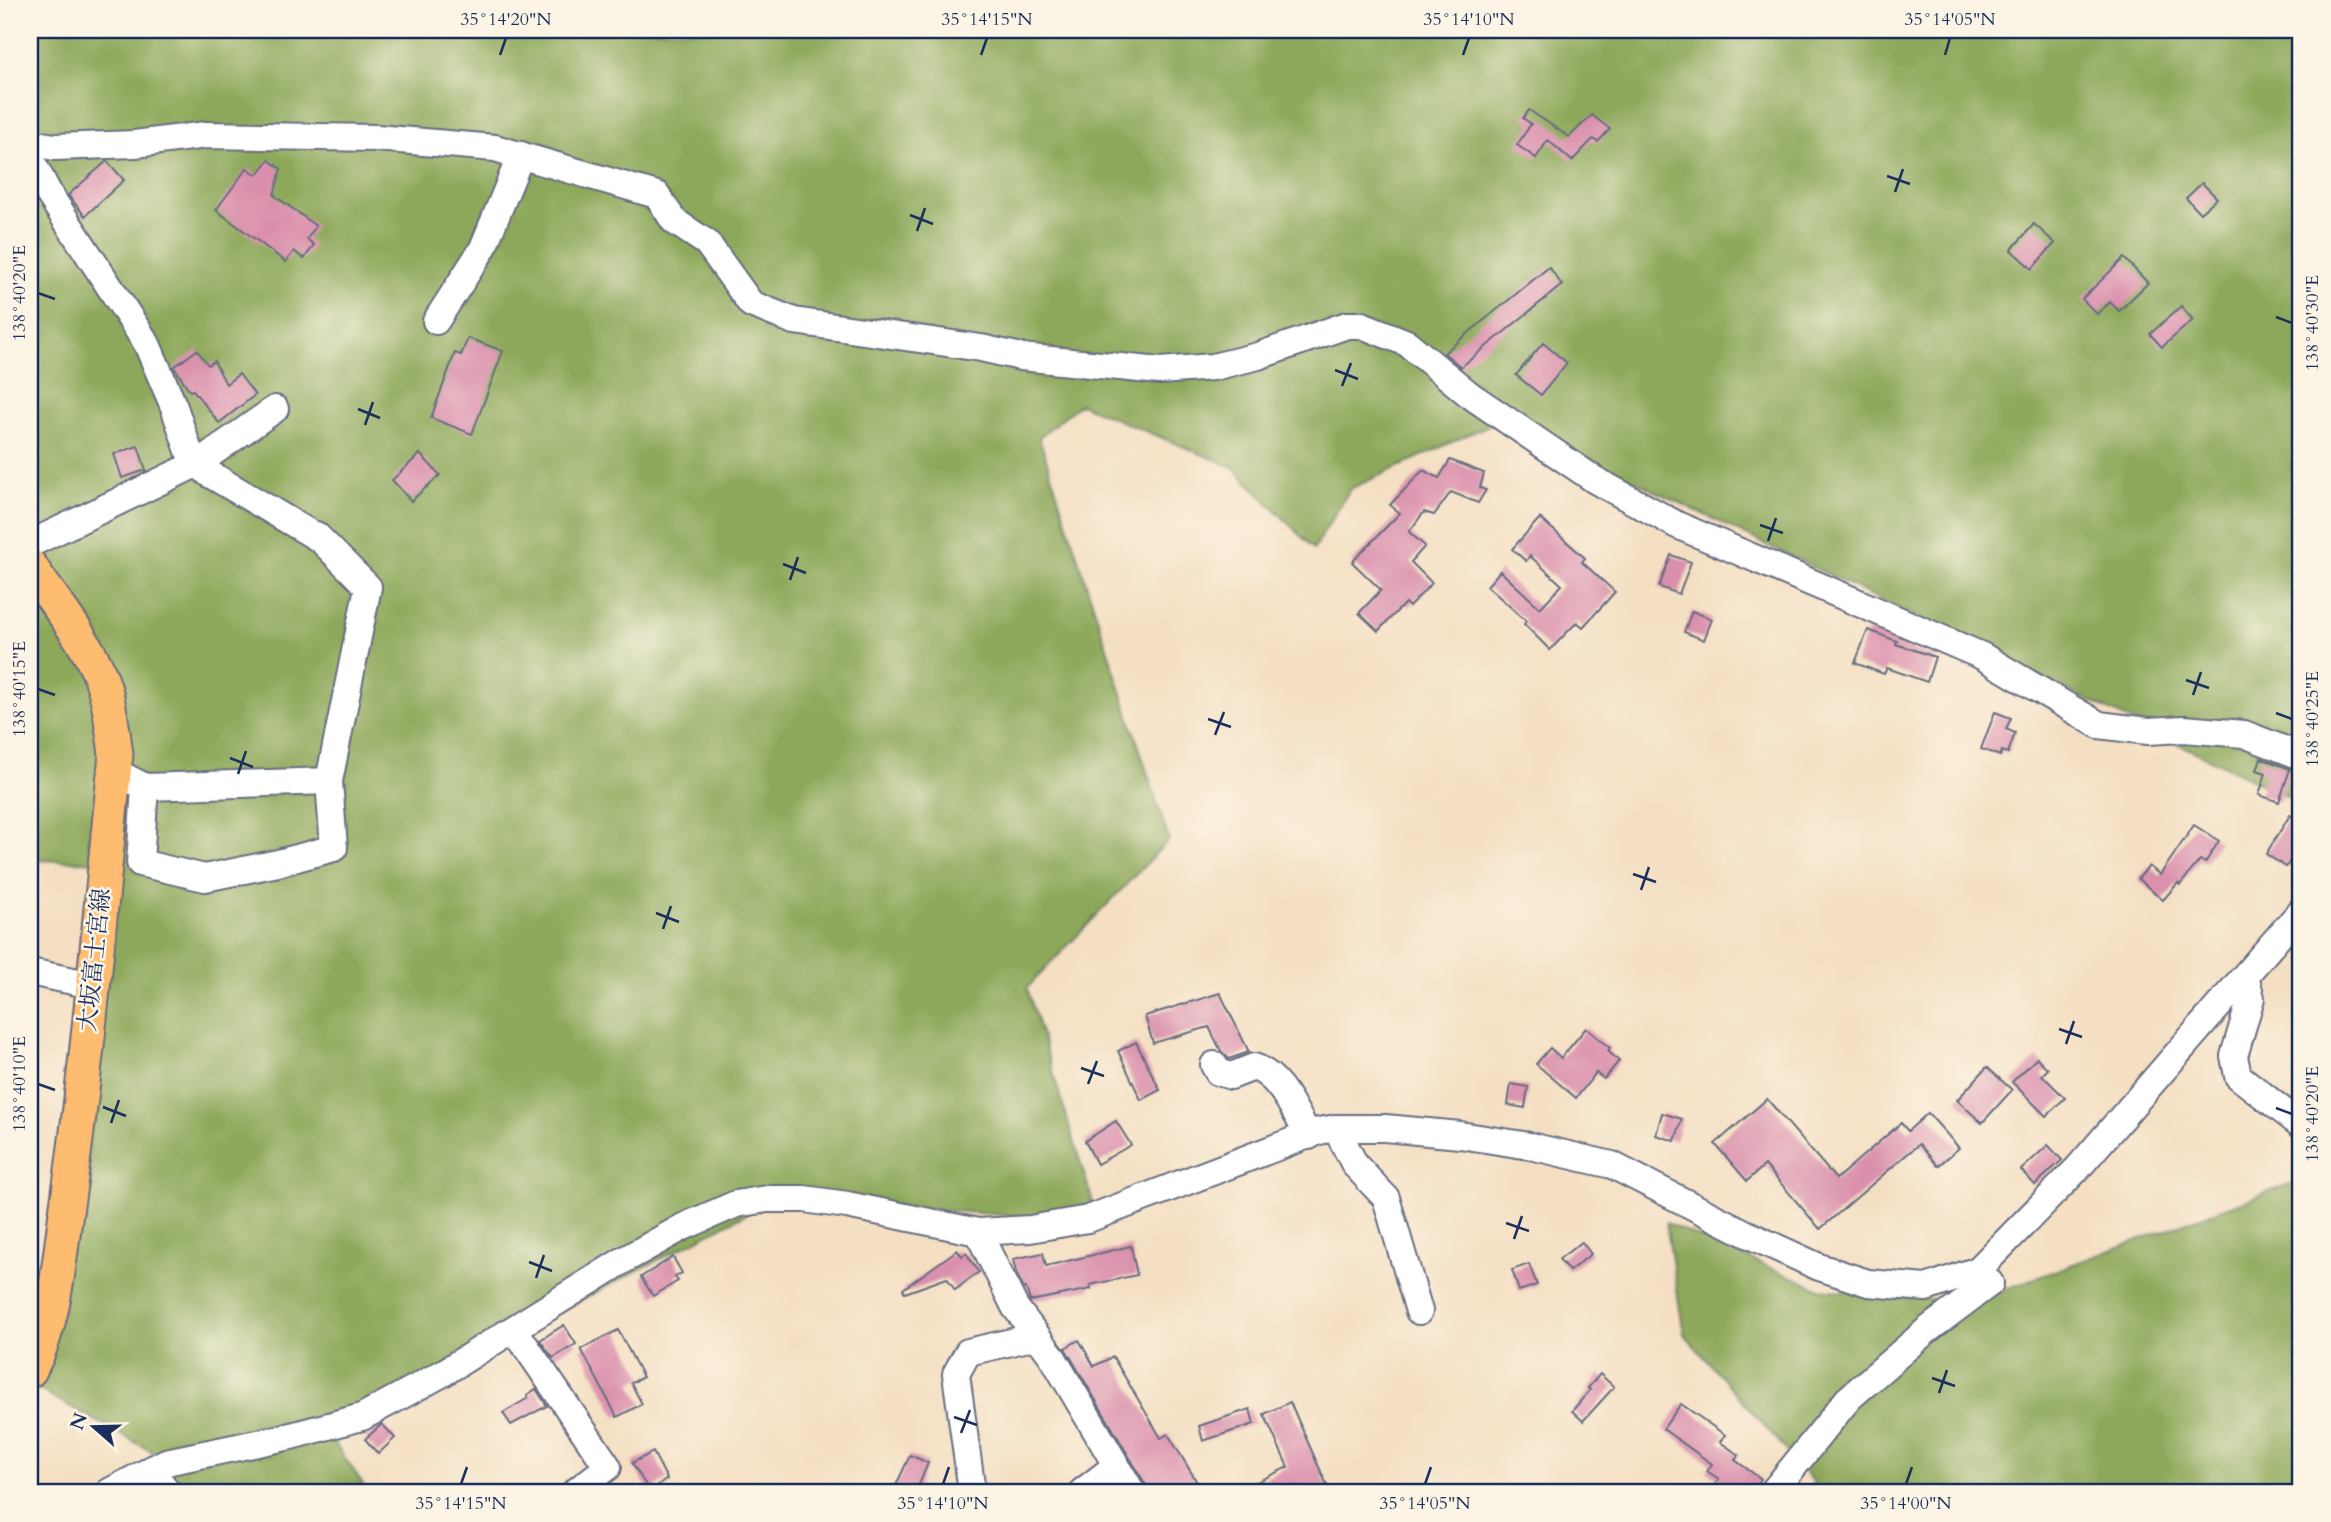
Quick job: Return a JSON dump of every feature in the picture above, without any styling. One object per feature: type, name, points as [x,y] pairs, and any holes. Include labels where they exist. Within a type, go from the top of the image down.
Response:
[{"type":"main road","name":"大坂富士宮線","points":[[30,566],[91,657],[105,689],[116,754],[74,1154],[45,1337],[30,1370]]},
{"type":"street","points":[[30,143],[55,147],[122,144],[206,135],[363,138],[495,148],[657,195],[674,221],[707,243],[751,304],[794,321],[981,348],[1021,357],[1160,371],[1213,367],[1258,356],[1347,326],[1362,326],[1407,343],[1470,395],[1584,473],[1676,526],[1982,656],[2099,725],[2148,731],[2184,729],[2244,734],[2301,756]]},
{"type":"street","points":[[436,321],[483,248],[521,155]]},
{"type":"street","points":[[30,158],[49,194],[146,344],[174,407],[191,457],[208,473],[317,536],[368,587],[329,781],[334,848],[205,878],[140,863],[145,788]]},
{"type":"street","points":[[30,544],[198,463],[275,409]]},
{"type":"street","points":[[114,771],[145,788],[329,781]]},
{"type":"street","points":[[109,1492],[166,1462],[291,1436],[362,1417],[443,1373],[635,1254],[683,1227],[736,1204],[767,1199],[804,1199],[978,1231],[1030,1229],[1088,1219],[1318,1131],[1336,1128],[1385,1128],[1460,1136],[1530,1146],[1612,1165],[1819,1267],[1868,1283],[1926,1288],[1978,1270],[2078,1168],[2301,911]]},
{"type":"street","points":[[30,972],[92,985]]},
{"type":"street","points":[[2245,976],[2251,998],[2234,1056],[2238,1076],[2297,1113]]},
{"type":"street","points":[[1214,1065],[1218,1072],[1231,1076],[1254,1067],[1266,1072],[1275,1080],[1308,1136]]},
{"type":"street","points":[[1336,1128],[1355,1165],[1386,1198],[1419,1311]]},
{"type":"street","points":[[978,1231],[1015,1307],[1052,1356],[1132,1492]]},
{"type":"street","points":[[1773,1492],[1848,1399],[1926,1331],[1990,1283],[1978,1270]]},
{"type":"street","points":[[514,1329],[608,1467],[575,1492]]},
{"type":"street","points":[[972,1492],[956,1374],[968,1352],[1037,1336]]},
{"type":"street","points":[[1083,1492],[1116,1466]]},
{"type":"street","points":[[152,1469],[167,1492]]},
{"type":"green space","points":[[30,30],[2301,30],[2301,803],[1504,418],[1350,489],[1314,549],[1233,467],[1080,404],[1039,437],[1169,840],[1027,988],[1097,1216],[1015,1216],[778,1197],[433,1378],[324,1428],[363,1484],[357,1492],[183,1492],[153,1452],[34,1387],[105,862],[30,860]]},
{"type":"green space","points":[[2301,1180],[2301,1492],[1807,1492],[1814,1482],[1684,1334],[1666,1223],[1820,1289],[1968,1303]]},
{"type":"building","points":[[1529,110],[1569,137],[1592,115],[1610,129],[1598,142],[1593,139],[1572,161],[1548,140],[1536,158],[1517,145],[1531,124],[1523,118]]},
{"type":"building","points":[[269,160],[281,169],[274,195],[316,226],[307,239],[314,245],[304,259],[294,251],[286,262],[216,210],[247,168],[257,175]]},
{"type":"building","points":[[107,161],[124,180],[85,216],[68,195]]},
{"type":"building","points":[[2202,183],[2217,198],[2200,213],[2186,198]]},
{"type":"building","points":[[2034,224],[2055,243],[2032,269],[2011,250]]},
{"type":"building","points":[[2124,258],[2148,283],[2119,311],[2110,302],[2097,314],[2082,299]]},
{"type":"building","points":[[1549,267],[1562,285],[1461,367],[1444,353]]},
{"type":"building","points":[[2181,306],[2193,320],[2162,347],[2150,334]]},
{"type":"building","points":[[468,338],[503,351],[472,434],[431,418],[455,353],[461,355]]},
{"type":"building","points":[[1543,343],[1567,363],[1541,395],[1516,375]]},
{"type":"building","points":[[197,350],[208,365],[214,361],[226,384],[239,374],[255,395],[219,423],[193,390],[190,391],[174,367]]},
{"type":"building","points":[[138,446],[146,470],[122,478],[114,454]]},
{"type":"building","points":[[420,454],[440,475],[411,501],[392,480]]},
{"type":"building","points":[[1450,460],[1484,473],[1480,488],[1486,490],[1478,503],[1451,492],[1434,515],[1424,512],[1409,532],[1425,546],[1411,562],[1432,583],[1409,607],[1405,603],[1378,631],[1359,613],[1381,590],[1352,562],[1400,513],[1390,505],[1423,470],[1439,478]]},
{"type":"building","points":[[1540,518],[1585,558],[1582,562],[1615,592],[1583,627],[1577,622],[1550,650],[1524,624],[1526,621],[1487,586],[1500,571],[1540,608],[1562,585],[1530,556],[1526,561],[1512,549]]},
{"type":"building","points":[[1671,555],[1691,562],[1679,594],[1659,587]]},
{"type":"building","points":[[1692,611],[1712,619],[1704,640],[1684,632]]},
{"type":"building","points":[[1868,630],[1897,641],[1896,644],[1935,657],[1927,682],[1887,668],[1884,674],[1855,663]]},
{"type":"building","points":[[1995,712],[2011,718],[2006,729],[2015,733],[2008,753],[2002,751],[2000,756],[1981,749]]},
{"type":"building","points":[[2261,758],[2290,769],[2279,802],[2259,795],[2266,773],[2257,770]]},
{"type":"building","points":[[2290,815],[2301,822],[2301,844],[2286,867],[2266,854]]},
{"type":"building","points":[[2194,825],[2219,841],[2205,863],[2200,860],[2180,885],[2178,883],[2163,900],[2138,879],[2149,866],[2160,875]]},
{"type":"building","points":[[1220,993],[1249,1052],[1229,1059],[1221,1051],[1209,1027],[1153,1043],[1145,1016]]},
{"type":"building","points":[[1586,1028],[1610,1048],[1608,1051],[1619,1061],[1604,1079],[1596,1073],[1576,1098],[1536,1064],[1550,1048],[1561,1058]]},
{"type":"building","points":[[1136,1042],[1160,1090],[1141,1100],[1118,1051]]},
{"type":"building","points":[[2037,1058],[2048,1069],[2042,1075],[2065,1098],[2046,1116],[2012,1082]]},
{"type":"building","points":[[1987,1067],[2012,1090],[1982,1123],[1957,1100]]},
{"type":"building","points":[[1511,1084],[1528,1087],[1525,1108],[1508,1105]]},
{"type":"building","points":[[1767,1099],[1836,1179],[1901,1123],[1908,1131],[1928,1113],[1959,1148],[1938,1166],[1919,1144],[1820,1229],[1765,1165],[1747,1181],[1715,1144]]},
{"type":"building","points":[[1662,1113],[1682,1119],[1675,1141],[1656,1135]]},
{"type":"building","points":[[1116,1121],[1131,1145],[1097,1164],[1085,1141]]},
{"type":"building","points":[[2048,1145],[2062,1160],[2035,1185],[2021,1170]]},
{"type":"building","points":[[1582,1242],[1591,1254],[1569,1271],[1559,1259]]},
{"type":"building","points":[[1131,1246],[1137,1275],[1090,1285],[1091,1289],[1030,1301],[1026,1288],[1024,1289],[1016,1273],[1013,1259],[1043,1253],[1046,1266]]},
{"type":"building","points":[[957,1250],[962,1256],[966,1253],[979,1272],[955,1290],[947,1278],[905,1293],[903,1289]]},
{"type":"building","points":[[673,1257],[682,1273],[675,1277],[678,1281],[653,1296],[641,1277]]},
{"type":"building","points":[[1529,1264],[1537,1285],[1519,1291],[1512,1270]]},
{"type":"building","points":[[564,1325],[576,1344],[553,1358],[540,1340]]},
{"type":"building","points":[[618,1330],[643,1377],[631,1383],[642,1404],[617,1417],[581,1349]]},
{"type":"building","points":[[1079,1340],[1094,1366],[1113,1357],[1161,1438],[1168,1434],[1203,1492],[1150,1492],[1065,1348]]},
{"type":"building","points":[[1600,1374],[1614,1387],[1583,1421],[1572,1411]]},
{"type":"building","points":[[536,1389],[547,1406],[511,1425],[503,1413],[528,1398],[527,1395]]},
{"type":"building","points":[[1290,1402],[1330,1492],[1236,1492],[1288,1467],[1264,1414]]},
{"type":"building","points":[[1681,1404],[1725,1435],[1720,1442],[1739,1455],[1735,1460],[1761,1479],[1751,1492],[1725,1492],[1715,1485],[1719,1479],[1707,1471],[1712,1464],[1663,1429]]},
{"type":"building","points":[[1250,1409],[1254,1424],[1203,1441],[1199,1426]]},
{"type":"building","points":[[382,1424],[395,1438],[378,1454],[365,1439]]},
{"type":"building","points":[[653,1452],[667,1479],[650,1492],[632,1463]]},
{"type":"building","points":[[910,1455],[928,1463],[916,1492],[893,1492]]}]
